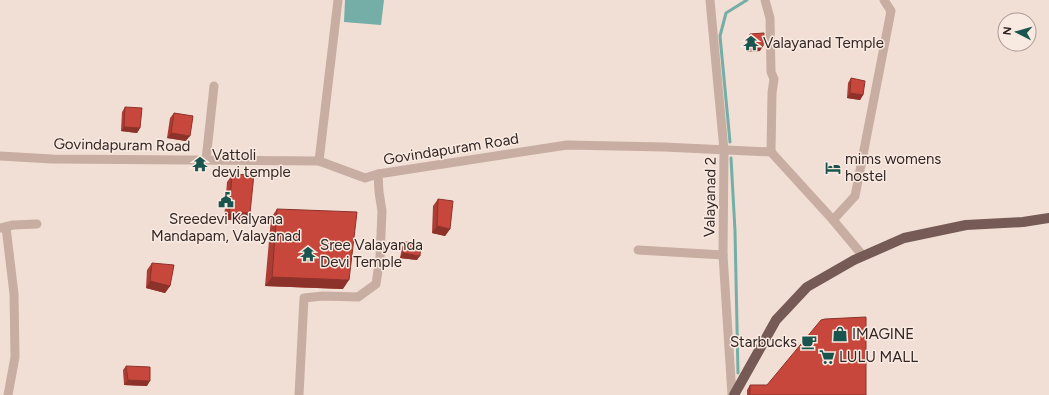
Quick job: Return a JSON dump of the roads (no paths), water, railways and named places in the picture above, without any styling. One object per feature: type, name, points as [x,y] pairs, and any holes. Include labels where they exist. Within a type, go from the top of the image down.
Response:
[{"type":"main road","points":[[733,395],[776,320],[806,287],[854,260],[904,238],[966,225],[1023,222],[1049,218]]},
{"type":"street","points":[[319,161],[338,0]]},
{"type":"street","name":"Valayanad 2","points":[[710,0],[724,150],[723,255],[733,395]]},
{"type":"street","points":[[765,0],[770,18],[771,72],[774,79],[772,93],[771,152],[833,220],[863,256]]},
{"type":"street","points":[[833,220],[855,196],[892,11],[884,0]]},
{"type":"street","points":[[206,160],[214,86]]},
{"type":"street","name":"Govindapuram Road","points":[[0,156],[52,159],[319,161],[365,178],[378,174],[567,145],[664,147],[771,152]]},
{"type":"street","points":[[299,395],[304,298],[322,296],[358,297],[376,284],[380,258],[382,211],[378,174]]},
{"type":"street","points":[[8,395],[15,357],[14,294],[3,228],[37,224]]},
{"type":"street","points":[[638,250],[723,255]]},
{"type":"water","points":[[345,0],[384,0],[381,25],[344,22]]},
{"type":"waterway","name":"Valayanad 2","points":[[730,142],[720,36],[726,13],[747,0]]},
{"type":"waterway","points":[[731,158],[735,231],[738,373]]},
{"type":"place","name":"Valayanad Temple","points":[[751,43]]},
{"type":"place","name":"Vattoli devi temple","points":[[200,164]]},
{"type":"place","name":"mims womens hostel","points":[[833,168]]},
{"type":"place","name":"Sreedevi Kalyana Mandapam, Valayanad","points":[[226,200]]},
{"type":"place","name":"Sree Valayanda Devi Temple","points":[[308,254]]},
{"type":"place","name":"IMAGINE","points":[[840,334]]},
{"type":"place","name":"Starbucks","points":[[809,342]]},
{"type":"place","name":"LULU MALL","points":[[827,357]]}]
